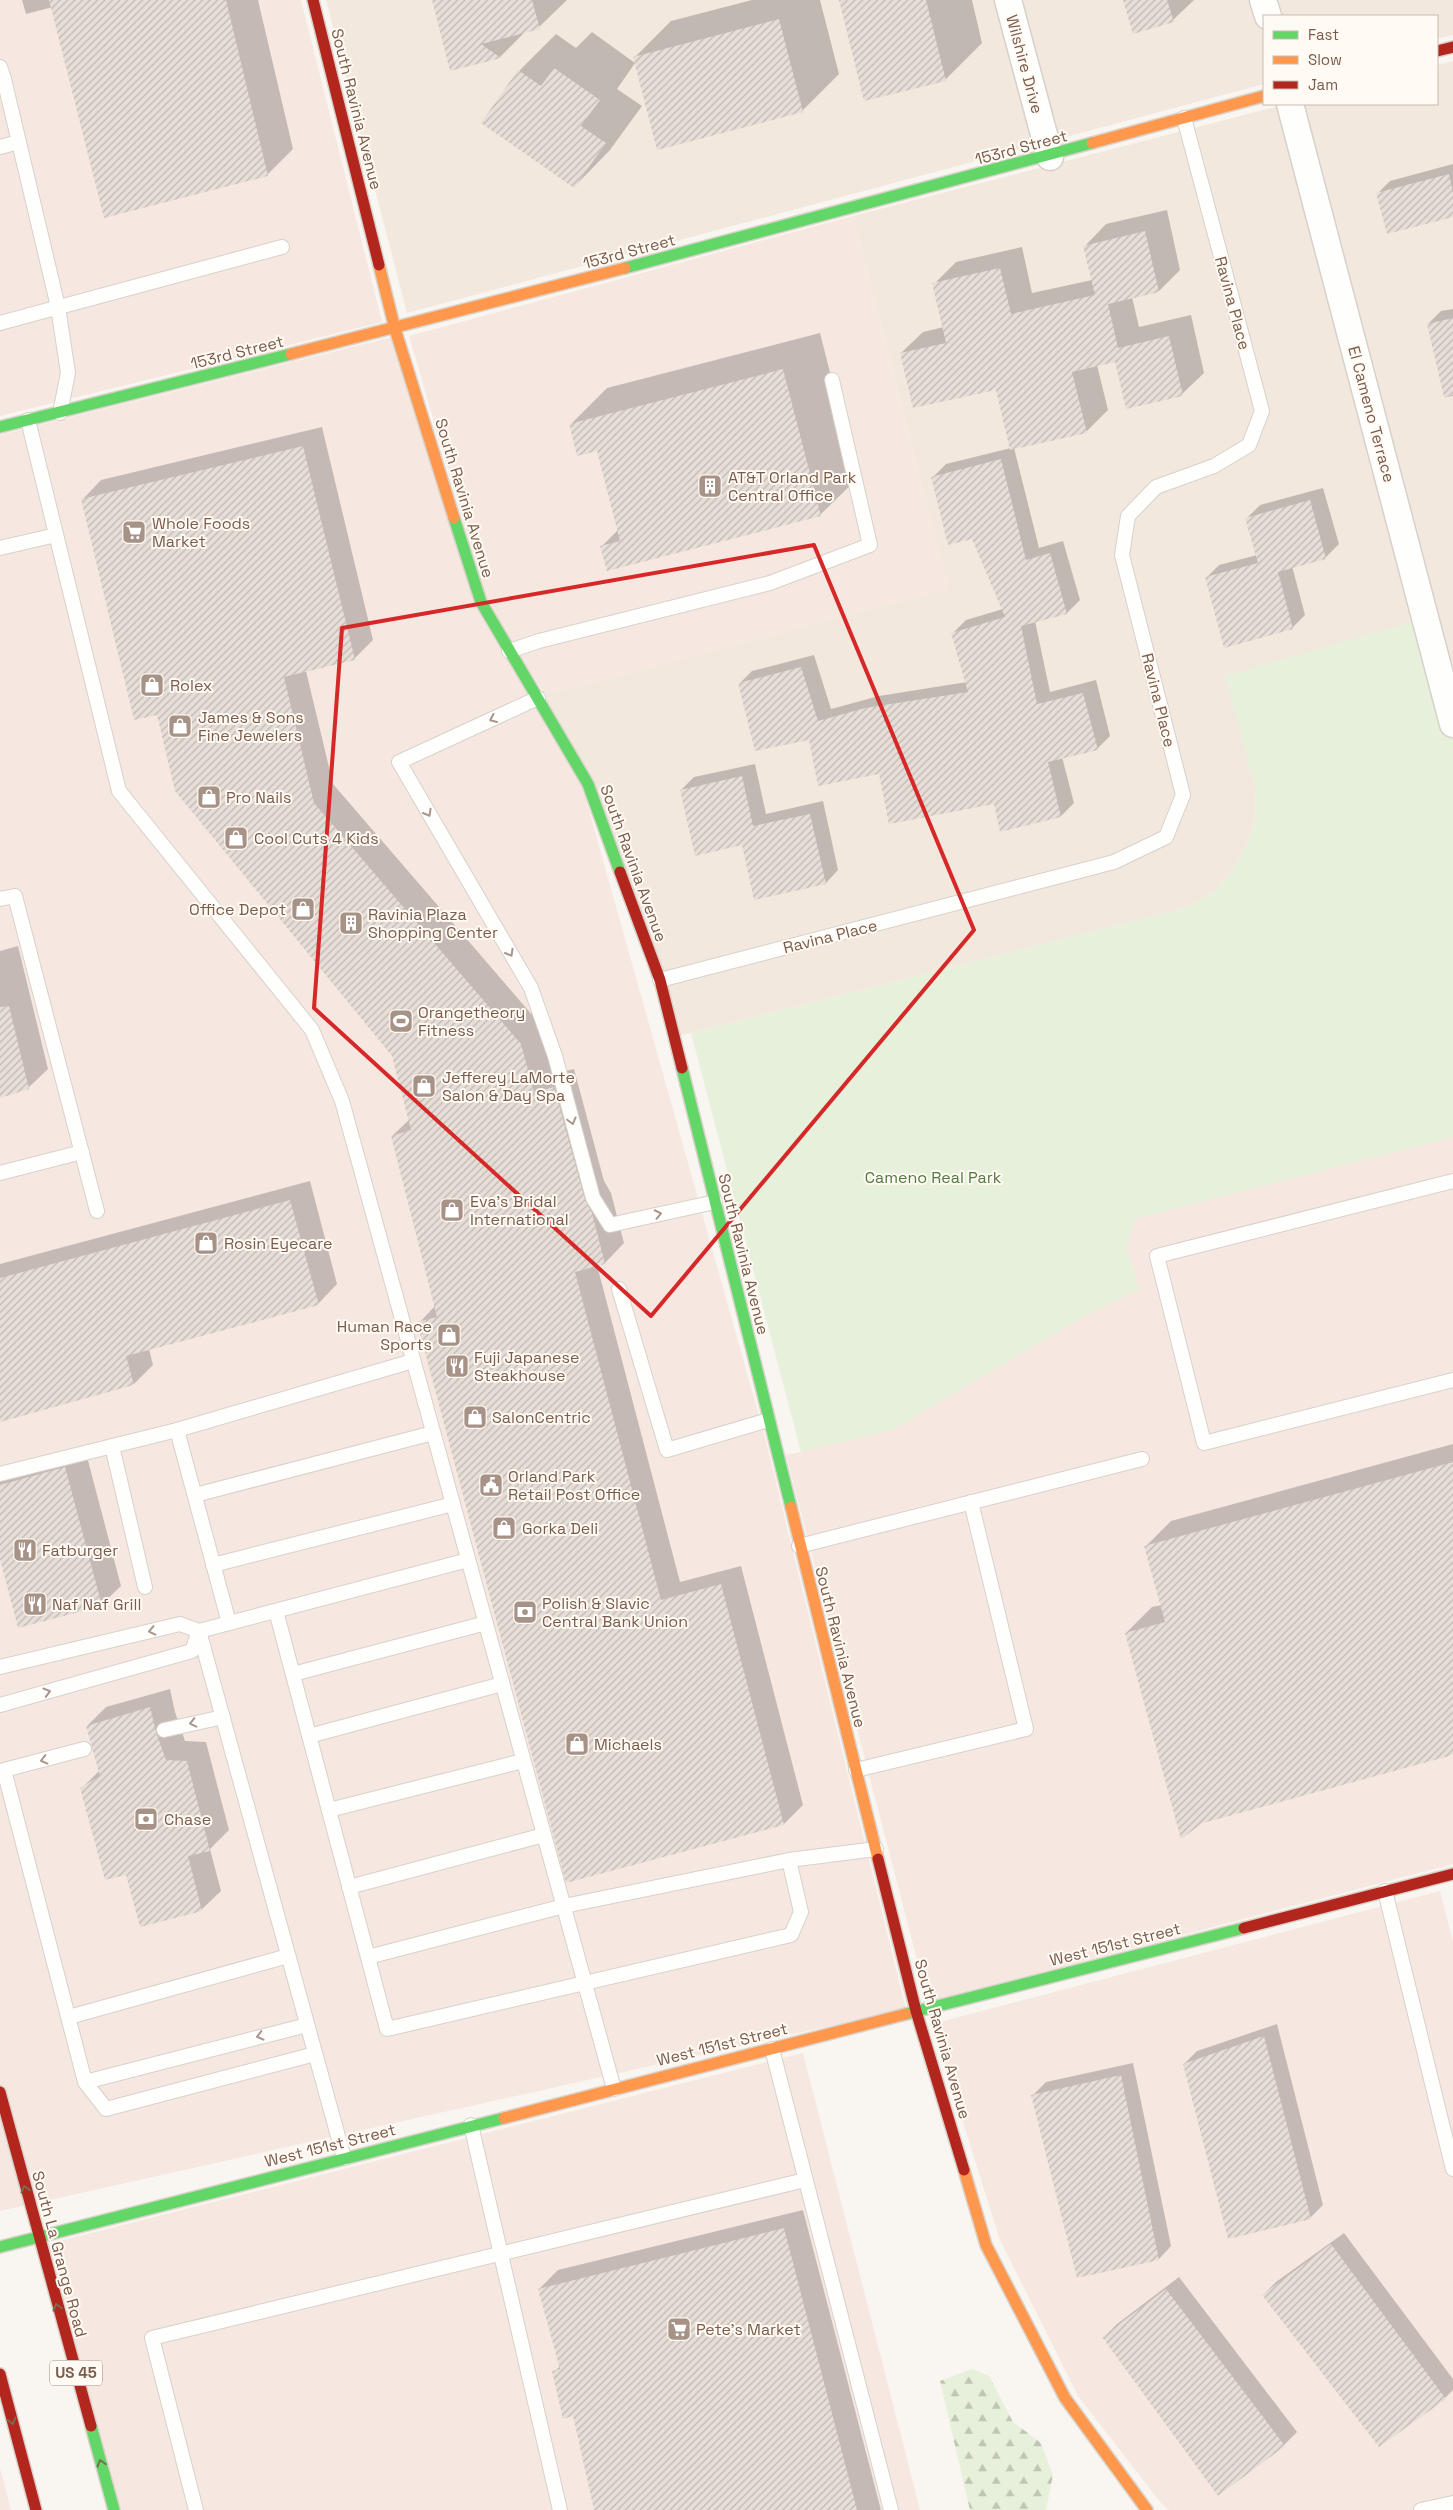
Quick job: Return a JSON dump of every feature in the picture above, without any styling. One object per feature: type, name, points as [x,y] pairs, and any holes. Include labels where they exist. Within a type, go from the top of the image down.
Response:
[{"type":"main road","name":"South Ravinia Avenue","points":[[313,0],[395,329],[481,602],[588,784],[660,980],[916,2011],[986,2245],[1065,2398],[1147,2510]]},
{"type":"main road","points":[[1438,51],[1453,47]]},
{"type":"main road","name":"153rd Street","points":[[0,427],[395,329],[1050,156],[1263,96]]},
{"type":"main road","name":"West 151st Street","points":[[0,2247],[1453,1874]]},
{"type":"main road","name":"South La Grange Road","points":[[0,2092],[114,2510]]},
{"type":"main road","points":[[0,2374],[36,2510]]},
{"type":"street","name":"Wilshire Drive","points":[[1008,0],[1050,156]]},
{"type":"street","points":[[1263,0],[1268,15]]},
{"type":"street","name":"El Cameno Terrace","points":[[1290,105],[1453,724]]},
{"type":"lane","points":[[1,75],[58,308],[68,373],[60,413]]},
{"type":"lane","name":"Ravina Place","points":[[660,980],[1114,862],[1166,837],[1183,795],[1122,555],[1128,516],[1156,487],[1214,466],[1249,445],[1262,411],[1184,118]]},
{"type":"lane","points":[[0,147],[18,142]]},
{"type":"lane","points":[[0,323],[282,247]]},
{"type":"lane","points":[[510,651],[538,641],[770,583],[870,545],[832,380]]},
{"type":"lane","points":[[28,420],[119,791],[312,1030],[342,1101],[614,2089]]},
{"type":"lane","points":[[0,548],[56,535]]},
{"type":"lane","points":[[538,698],[399,762],[531,988],[555,1056],[593,1198],[610,1225],[714,1202]]},
{"type":"lane","points":[[0,899],[14,896],[97,1211]]},
{"type":"lane","points":[[0,1173],[82,1152]]},
{"type":"lane","points":[[1453,1181],[1157,1256],[1204,1443],[1453,1380]]},
{"type":"lane","points":[[619,1288],[667,1450],[768,1420]]},
{"type":"lane","points":[[0,1474],[177,1430],[414,1361]]},
{"type":"lane","points":[[177,1430],[229,1623]]},
{"type":"lane","points":[[195,1495],[433,1433]]},
{"type":"lane","points":[[112,1446],[145,1587]]},
{"type":"lane","points":[[799,1546],[1142,1459]]},
{"type":"lane","points":[[856,1770],[1026,1729],[971,1502]]},
{"type":"lane","points":[[213,1565],[453,1504]]},
{"type":"lane","points":[[0,1667],[180,1624],[199,1631],[468,1560]]},
{"type":"lane","points":[[276,1611],[387,2029],[791,1935],[801,1912],[789,1860]]},
{"type":"lane","points":[[293,1674],[486,1623]]},
{"type":"lane","points":[[0,1705],[192,1651],[199,1631]]},
{"type":"lane","points":[[199,1631],[344,2158]]},
{"type":"lane","points":[[309,1736],[502,1684]]},
{"type":"lane","points":[[164,1730],[223,1717]]},
{"type":"lane","points":[[84,1749],[4,1770],[86,2082],[106,2109],[315,2054]]},
{"type":"lane","points":[[329,1810],[523,1761]]},
{"type":"lane","points":[[349,1887],[544,1835]]},
{"type":"lane","points":[[368,1957],[564,1906],[789,1860],[876,1850]]},
{"type":"lane","points":[[1385,1891],[1453,2169]]},
{"type":"lane","points":[[69,2017],[288,1956]]},
{"type":"lane","points":[[86,2082],[307,2025]]},
{"type":"lane","points":[[772,2048],[890,2510]]},
{"type":"lane","points":[[471,2126],[560,2510]]},
{"type":"lane","points":[[196,2510],[152,2338],[806,2180]]},
{"type":"lane","points":[[1421,2510],[1453,2502]]},
{"type":"highlighted area","points":[[814,545],[974,930],[651,1316],[314,1008],[342,628]]},
{"type":"shaded area","points":[[0,0],[301,0],[382,322],[0,416]]},
{"type":"shaded area","points":[[326,0],[1453,0],[1453,35],[1438,39],[1438,15],[1263,15],[1263,84],[407,313]]},
{"type":"shaded area","points":[[1453,61],[1453,726],[1226,676],[1256,789],[1255,819],[1249,839],[1234,869],[1215,891],[1186,908],[679,1036],[545,695],[948,588],[853,216],[1283,105],[1438,105],[1438,65]]},
{"type":"shaded area","points":[[853,216],[948,588],[545,695],[487,602],[409,336]]},
{"type":"shaded area","points":[[392,337],[475,606],[583,789],[763,1430],[906,2009],[0,2211],[0,435]]},
{"type":"shaded area","points":[[1453,1137],[1453,1864],[928,2002],[786,1455],[801,1452],[1139,1289],[1127,1248],[1134,1219]]},
{"type":"shaded area","points":[[1440,1891],[1453,1942],[1453,2510],[1169,2510],[1161,2503],[1078,2396],[1000,2240],[932,2024]]},
{"type":"shaded area","points":[[803,2053],[920,2510],[121,2510],[40,2246]]},
{"type":"shaded area","points":[[0,2468],[11,2510],[0,2510]]},
{"type":"green space","name":"Cameno Real Park","points":[[1418,620],[1453,726],[1453,1137],[1134,1219],[1127,1249],[1139,1289],[1090,1313],[894,1429],[801,1452],[691,1033],[1186,908],[1215,891],[1234,869],[1249,839],[1255,819],[1256,789],[1225,676]]},
{"type":"green space","points":[[972,2369],[989,2376],[1013,2422],[1041,2443],[1053,2475],[1046,2510],[970,2510],[940,2381]]},
{"type":"building","points":[[49,0],[226,0],[268,176],[104,218]]},
{"type":"building","points":[[432,0],[532,0],[540,29],[481,44],[501,58],[450,71]]},
{"type":"building","points":[[839,0],[926,0],[946,81],[864,101]]},
{"type":"building","points":[[1123,0],[1167,0],[1174,22],[1133,34]]},
{"type":"building","points":[[779,19],[803,112],[657,150],[633,57]]},
{"type":"building","points":[[554,68],[600,100],[581,126],[606,143],[574,188],[481,123],[518,70],[541,86]]},
{"type":"building","points":[[1449,174],[1453,193],[1453,217],[1387,234],[1376,193]]},
{"type":"building","points":[[1145,231],[1159,292],[1108,304],[1118,348],[1169,336],[1183,396],[1126,409],[1115,362],[1072,372],[1087,433],[1010,450],[996,390],[913,408],[900,353],[946,343],[932,283],[1000,268],[1011,314],[1095,295],[1083,246]]},
{"type":"building","points":[[1453,318],[1453,395],[1444,397],[1427,324]]},
{"type":"building","name":"AT&T Orland Park Central Office","points":[[783,369],[821,516],[607,571],[600,546],[620,541],[597,451],[577,456],[569,424]]},
{"type":"building","points":[[303,446],[355,660],[284,677],[314,803],[521,1044],[534,1092],[554,1087],[585,1200],[592,1213],[605,1264],[575,1272],[661,1600],[721,1584],[784,1825],[566,1883],[417,1322],[437,1317],[391,1136],[411,1130],[392,1056],[175,791],[157,715],[134,720],[81,499]]},
{"type":"building","points":[[1001,459],[1026,560],[1050,553],[1067,614],[1021,626],[1037,704],[1083,693],[1098,750],[1048,762],[1061,817],[1000,832],[994,804],[889,824],[879,774],[818,786],[809,740],[755,751],[738,683],[801,667],[818,721],[865,708],[968,692],[951,633],[1005,617],[972,539],[948,545],[931,477]]},
{"type":"building","points":[[1310,500],[1326,559],[1278,572],[1293,629],[1224,648],[1205,577],[1258,563],[1245,518]]},
{"type":"building","points":[[742,776],[753,826],[810,814],[826,884],[754,900],[742,845],[695,856],[680,790]]},
{"type":"building","points":[[9,1006],[29,1089],[0,1098],[0,1007]]},
{"type":"building","points":[[290,1200],[319,1305],[126,1356],[134,1385],[0,1422],[0,1278]]},
{"type":"building","points":[[1453,1462],[1453,1755],[1203,1823],[1181,1839],[1125,1633],[1165,1622],[1144,1546]]},
{"type":"building","points":[[65,1467],[102,1606],[18,1628],[0,1559],[0,1485]]},
{"type":"building","name":"Chase","points":[[150,1707],[166,1760],[187,1761],[210,1851],[188,1856],[202,1911],[140,1927],[126,1875],[105,1880],[80,1788],[100,1776],[86,1726]]},
{"type":"building","points":[[1264,2036],[1311,2219],[1228,2239],[1183,2064]]},
{"type":"building","points":[[1121,2075],[1159,2260],[1077,2278],[1031,2095]]},
{"type":"building","name":"Pete's Market","points":[[784,2228],[857,2510],[594,2510],[573,2416],[563,2419],[552,2371],[560,2369],[538,2289]]},
{"type":"building","points":[[1331,2244],[1446,2399],[1379,2447],[1262,2295]]},
{"type":"building","points":[[1166,2289],[1285,2446],[1218,2496],[1102,2337]]},
{"type":"traffic: fast","points":[[625,268],[1092,143]]},
{"type":"traffic: fast","points":[[0,427],[291,354]]},
{"type":"traffic: fast","points":[[454,518],[481,602],[588,784],[620,872]]},
{"type":"traffic: fast","points":[[682,1068],[791,1507]]},
{"type":"traffic: fast","points":[[906,2014],[1244,1928]]},
{"type":"traffic: fast","points":[[0,2247],[504,2118]]},
{"type":"traffic: fast","points":[[91,2426],[114,2510]]},
{"type":"traffic: slow","points":[[1092,143],[1263,96]]},
{"type":"traffic: slow","points":[[379,265],[395,329],[454,518]]},
{"type":"traffic: slow","points":[[291,354],[625,268]]},
{"type":"traffic: slow","points":[[791,1507],[878,1859]]},
{"type":"traffic: slow","points":[[504,2118],[906,2014]]},
{"type":"traffic: slow","points":[[964,2170],[986,2245],[1065,2398],[1147,2510]]},
{"type":"traffic: jam","points":[[313,0],[379,265]]},
{"type":"traffic: jam","points":[[1438,51],[1453,47]]},
{"type":"traffic: jam","points":[[620,872],[660,980],[682,1068]]},
{"type":"traffic: jam","points":[[878,1859],[916,2011],[964,2170]]},
{"type":"traffic: jam","points":[[1244,1928],[1453,1874]]},
{"type":"traffic: jam","points":[[0,2092],[91,2426]]},
{"type":"traffic: jam","points":[[0,2374],[36,2510]]},
{"type":"place","name":"AT&T Orland Park Central Office","points":[[710,486]]},
{"type":"place","name":"Whole Foods Market","points":[[134,532]]},
{"type":"place","name":"Rolex","points":[[152,685]]},
{"type":"place","name":"James & Sons Fine Jewelers","points":[[180,726]]},
{"type":"place","name":"Pro Nails","points":[[209,797]]},
{"type":"place","name":"Cool Cuts 4 Kids","points":[[236,838]]},
{"type":"place","name":"Office Depot","points":[[303,909]]},
{"type":"place","name":"Ravinia Plaza Shopping Center","points":[[351,923]]},
{"type":"place","name":"Orangetheory Fitness","points":[[401,1021]]},
{"type":"place","name":"Jefferey LaMorte Salon & Day Spa","points":[[424,1086]]},
{"type":"place","name":"Eva's Bridal International","points":[[452,1210]]},
{"type":"place","name":"Rosin Eyecare","points":[[206,1243]]},
{"type":"place","name":"Human Race Sports","points":[[449,1335]]},
{"type":"place","name":"Fuji Japanese Steakhouse","points":[[457,1366]]},
{"type":"place","name":"SalonCentric","points":[[475,1417]]},
{"type":"place","name":"Orland Park Retail Post Office","points":[[491,1485]]},
{"type":"place","name":"Gorka Deli","points":[[504,1528]]},
{"type":"place","name":"Fatburger","points":[[25,1550]]},
{"type":"place","name":"Naf Naf Grill","points":[[35,1604]]},
{"type":"place","name":"Polish & Slavic Central Bank Union","points":[[525,1612]]},
{"type":"place","name":"Michaels","points":[[577,1744]]},
{"type":"place","name":"Chase","points":[[146,1819]]},
{"type":"place","name":"Pete's Market","points":[[679,2329]]}]
